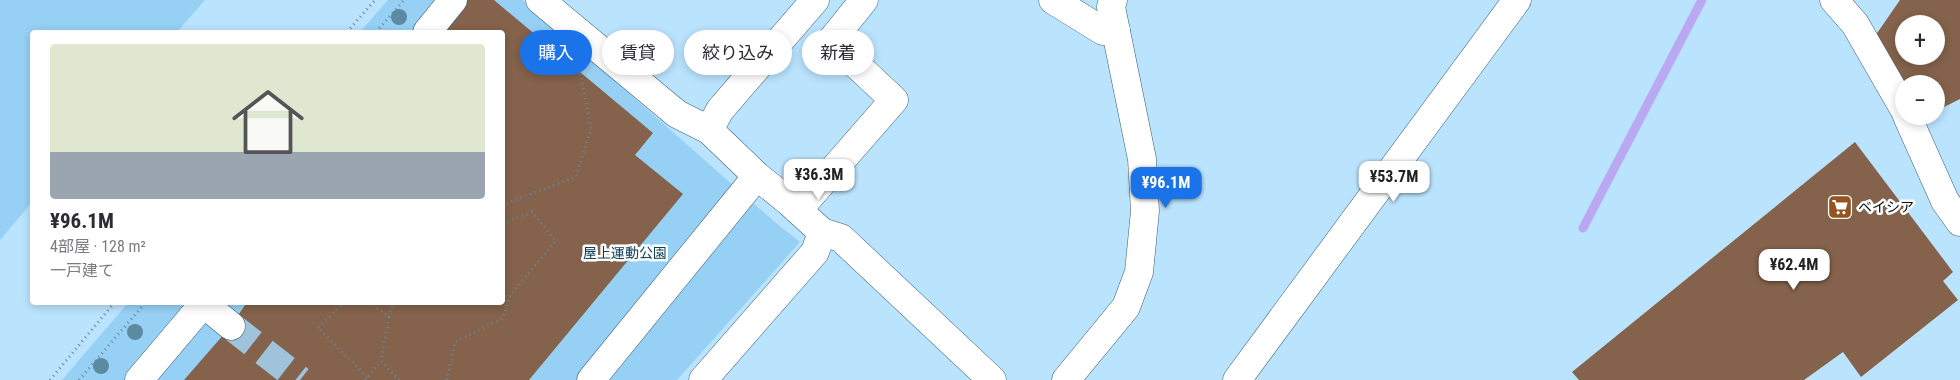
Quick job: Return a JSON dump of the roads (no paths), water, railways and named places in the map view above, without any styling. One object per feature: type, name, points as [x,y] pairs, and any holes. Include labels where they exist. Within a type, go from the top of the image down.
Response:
[{"type":"street","points":[[429,30],[454,0]]},
{"type":"street","points":[[540,0],[569,9],[677,114],[709,130],[757,176],[822,232],[841,238],[992,380]]},
{"type":"street","points":[[709,130],[720,110],[815,0]]},
{"type":"street","points":[[793,206],[894,100],[831,41],[864,0]]},
{"type":"street","points":[[1053,0],[1103,31],[1116,31]]},
{"type":"street","points":[[1066,380],[1126,307],[1139,272],[1145,211],[1142,159],[1111,7],[1112,0]]},
{"type":"street","points":[[1237,380],[1517,0]]},
{"type":"street","points":[[1834,0],[1856,24],[1895,94]]},
{"type":"street","points":[[1911,125],[1945,201],[1960,222]]},
{"type":"street","points":[[591,380],[757,176]]},
{"type":"street","points":[[703,380],[815,252],[822,232]]},
{"type":"street","points":[[139,380],[203,305]]},
{"type":"street","points":[[207,305],[231,326]]},
{"type":"waterway","points":[[1583,228],[1702,0]]},
{"type":"tunnel","points":[[231,326],[300,380]]},
{"type":"place","name":"ベイシア","points":[[1840,207]]},
{"type":"park label","name":"屋上運動公園","points":[[625,253]]}]
